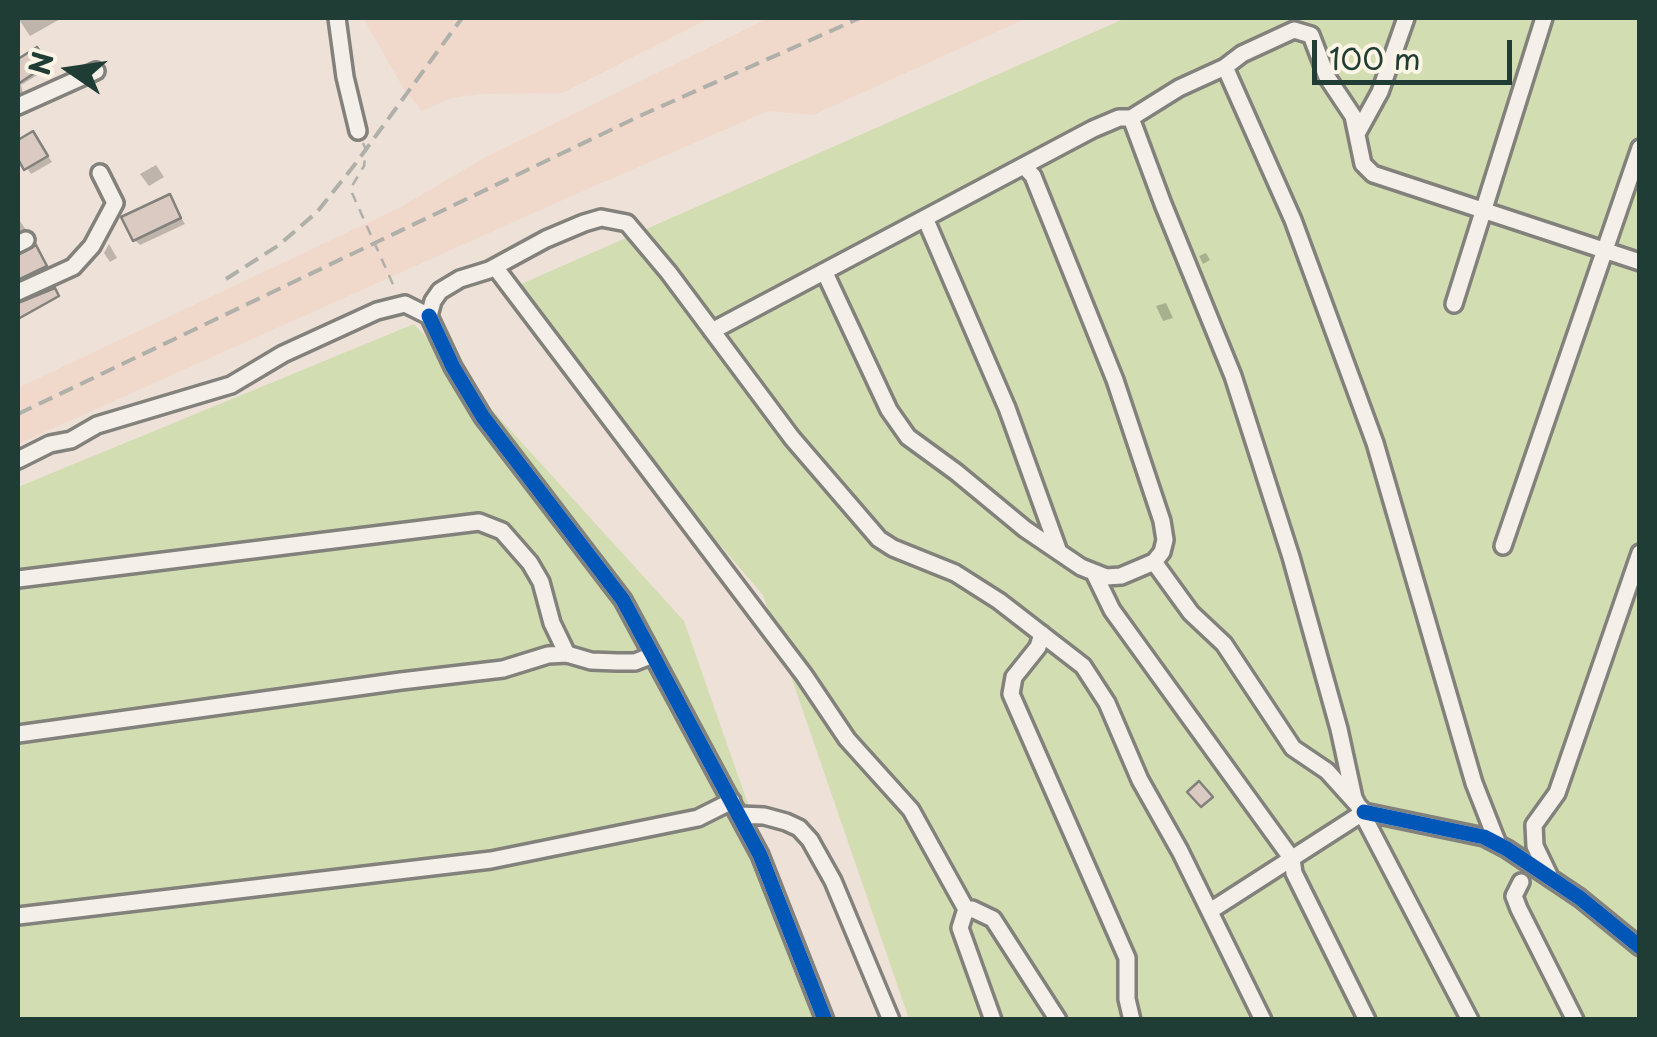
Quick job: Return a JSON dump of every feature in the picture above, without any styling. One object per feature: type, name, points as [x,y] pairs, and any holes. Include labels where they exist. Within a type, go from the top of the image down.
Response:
[{"type":"street","points":[[336,18],[358,131]]},
{"type":"street","points":[[1358,132],[1380,92],[1406,18]]},
{"type":"street","points":[[1454,304],[1544,18]]},
{"type":"street","points":[[712,330],[1093,129],[1119,118],[1131,118],[1242,54],[1294,30],[1311,35],[1327,77],[1353,116],[1362,164],[1373,174],[1640,262]]},
{"type":"street","points":[[1225,67],[1293,220],[1375,443],[1474,783],[1498,844]]},
{"type":"street","points":[[18,106],[96,71]]},
{"type":"street","points":[[1131,118],[1234,376],[1291,557],[1354,798],[1470,1020]]},
{"type":"street","points":[[1504,546],[1640,148]]},
{"type":"street","points":[[825,273],[889,410],[908,437],[1058,552],[1094,572],[1106,577],[1121,576],[1154,562],[1165,540],[1162,521],[1115,380],[1026,167]]},
{"type":"street","points":[[18,292],[74,267],[92,246],[102,224],[115,209],[100,173]]},
{"type":"street","points":[[429,316],[440,292],[546,238],[601,218],[627,224],[792,438],[879,539],[955,573],[999,601],[1083,666],[1107,703],[1140,780],[1263,1020]]},
{"type":"street","points":[[925,218],[1008,408],[1058,552]]},
{"type":"street","points":[[495,267],[804,675],[848,740],[911,810],[967,911]]},
{"type":"street","points":[[18,460],[50,444],[71,440],[97,425],[231,385],[298,347],[377,312],[405,304],[429,316],[482,417],[623,600],[760,855],[825,1020]]},
{"type":"street","points":[[18,579],[479,522],[502,531],[530,563],[541,582],[552,623],[566,654]]},
{"type":"street","points":[[1550,878],[1535,846],[1534,825],[1557,793],[1640,553]]},
{"type":"street","points":[[1154,562],[1191,612],[1224,644],[1293,748],[1328,771],[1364,812],[1443,826],[1498,844],[1550,878],[1640,947]]},
{"type":"street","points":[[1094,572],[1112,610],[1292,858],[1294,873],[1367,1020]]},
{"type":"street","points":[[1042,634],[1038,647],[1014,677],[1011,694],[1126,958],[1126,999],[1132,1020]]},
{"type":"street","points":[[18,734],[400,680],[504,670],[548,655],[635,662],[652,655]]},
{"type":"street","points":[[18,916],[490,860],[736,808],[786,822],[810,840],[833,881],[891,1020]]},
{"type":"street","points":[[1210,911],[1364,812]]},
{"type":"street","points":[[1521,882],[1514,896],[1518,909],[1575,1020]]},
{"type":"street","points":[[967,911],[977,910],[993,918],[1058,1020]]},
{"type":"street","points":[[967,911],[960,928],[963,944],[993,1020]]},
{"type":"path","points":[[358,131],[366,150],[364,166],[352,193],[392,286],[405,304]]},
{"type":"shaded area","points":[[363,18],[710,18],[562,93],[481,94],[451,98],[422,111],[404,89]]},
{"type":"shaded area","points":[[769,18],[1027,18],[813,115],[768,111],[18,444],[18,388],[399,208],[486,157]]},
{"type":"green space","points":[[1126,18],[1639,18],[1639,1019],[909,1019],[763,595],[503,292]]},
{"type":"green space","points":[[414,324],[684,621],[823,1019],[18,1020],[18,487]]},
{"type":"building","points":[[37,47],[48,64],[18,84],[18,59]]},
{"type":"building","points":[[33,131],[48,156],[24,170],[18,159],[18,140]]},
{"type":"building","points":[[170,194],[181,218],[133,241],[121,217]]},
{"type":"building","points":[[36,245],[47,266],[18,280],[18,255]]},
{"type":"building","points":[[55,288],[59,296],[18,319],[18,303]]},
{"type":"building","points":[[1199,781],[1213,797],[1201,807],[1187,792]]},
{"type":"railway","points":[[226,279],[279,245],[317,212],[462,18]]},
{"type":"railway","points":[[18,414],[644,114],[860,18]]},
{"type":"cycle path","points":[[429,316],[483,417],[623,600],[760,855],[825,1020]]},
{"type":"cycle path","points":[[1364,812],[1484,837],[1580,898],[1640,947]]}]
